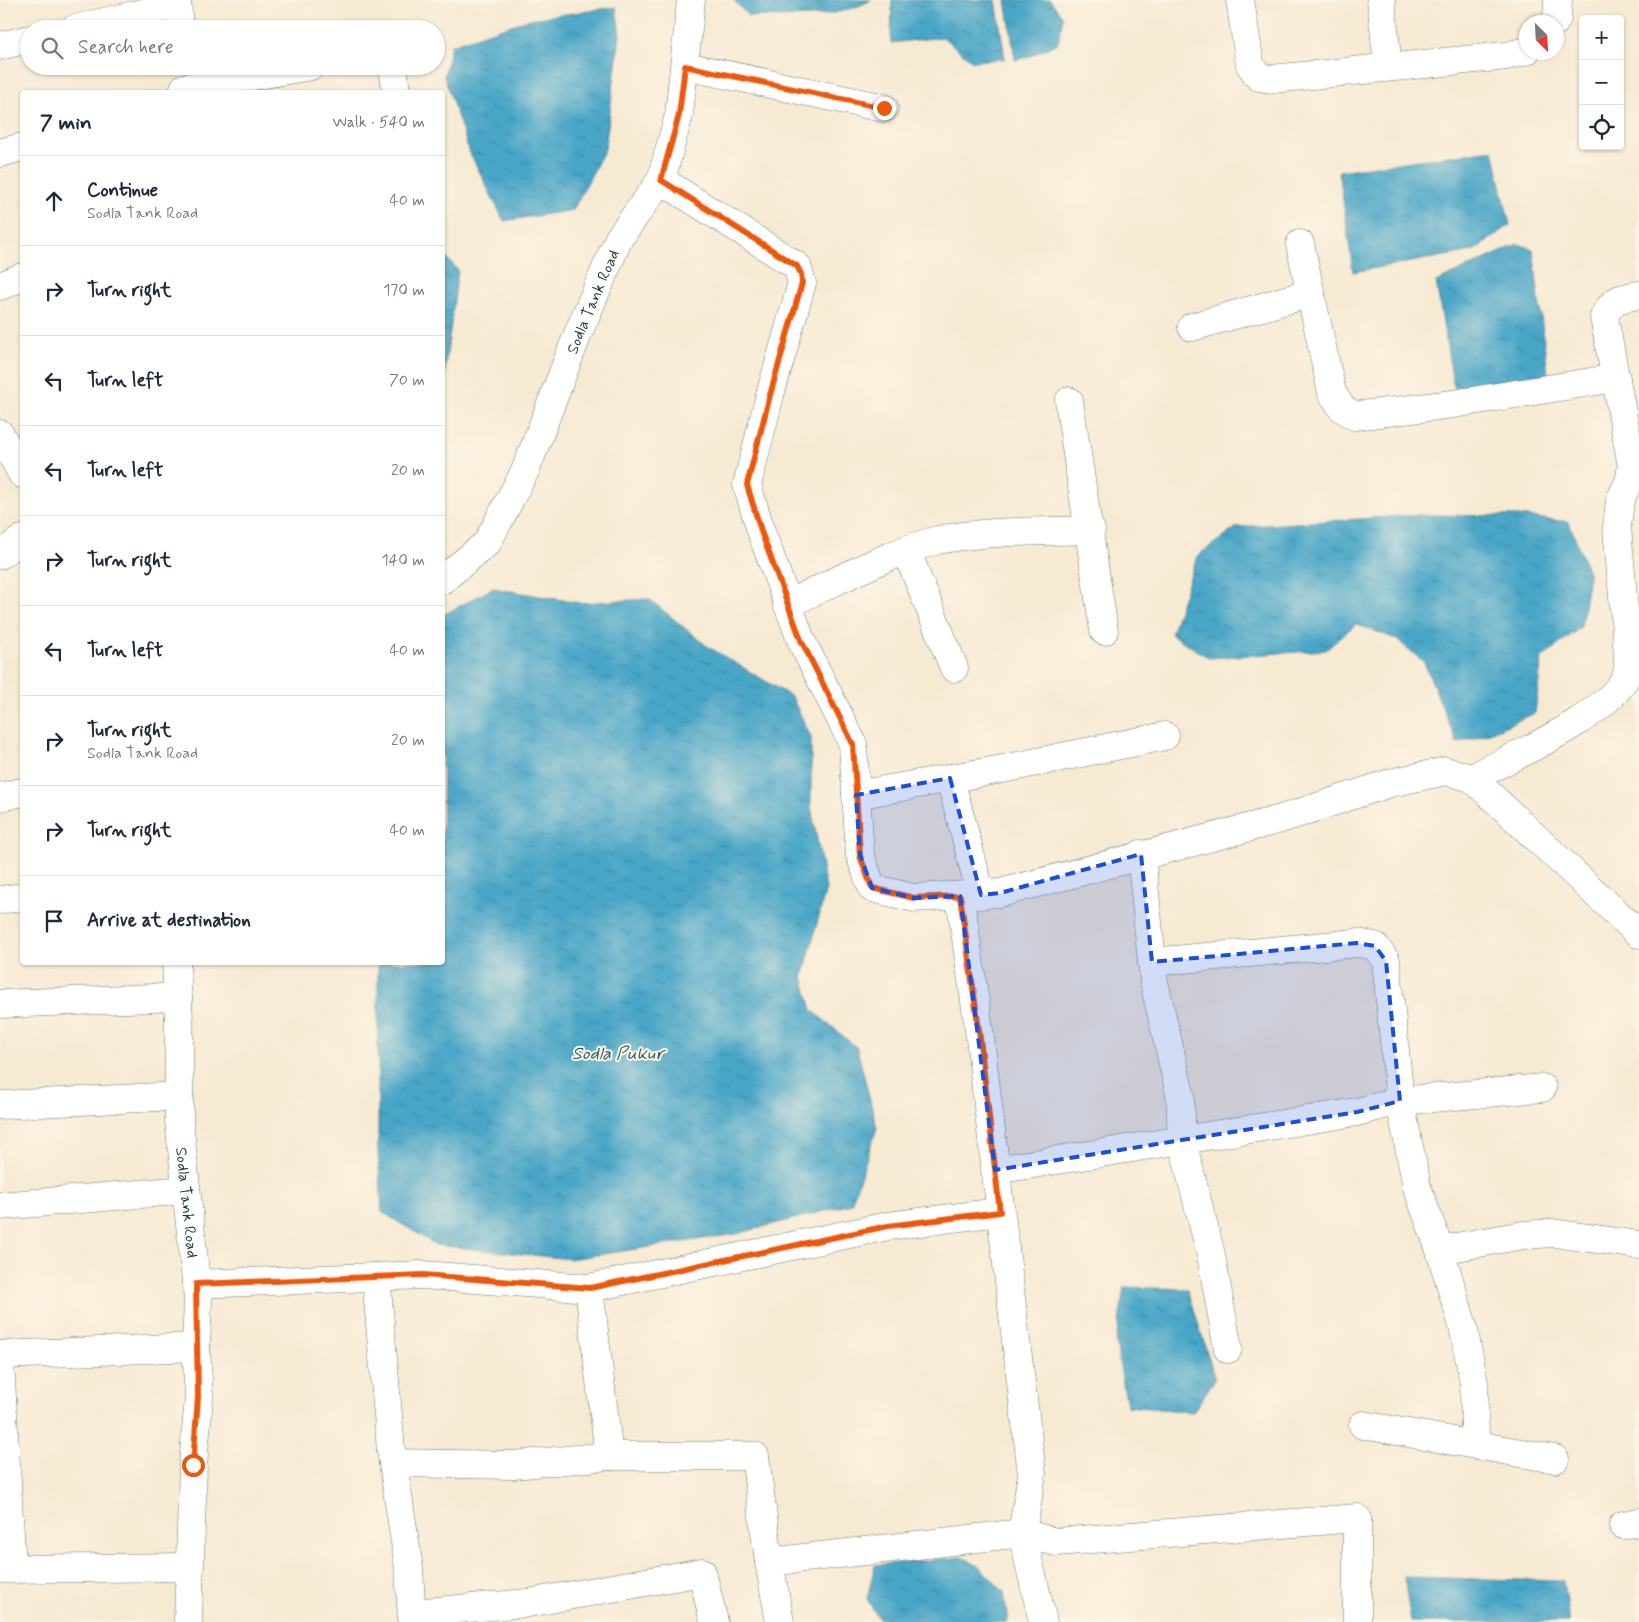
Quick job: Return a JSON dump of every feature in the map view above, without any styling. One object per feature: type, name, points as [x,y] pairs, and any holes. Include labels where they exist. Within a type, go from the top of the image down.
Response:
[{"type":"street","name":"Sodla Tank Road","points":[[445,578],[487,543],[526,468],[579,331],[619,238],[661,180],[679,115],[691,0]]},
{"type":"street","points":[[1240,0],[1250,65],[1259,77],[1272,79],[1388,66],[1506,56],[1519,53]]},
{"type":"street","points":[[1381,0],[1388,66]]},
{"type":"street","points":[[1557,15],[1558,0]]},
{"type":"street","points":[[126,20],[178,11]]},
{"type":"street","points":[[0,46],[20,41]]},
{"type":"street","points":[[685,66],[884,108]]},
{"type":"street","points":[[184,82],[240,75]]},
{"type":"street","points":[[394,75],[396,90]]},
{"type":"street","points":[[0,153],[20,147]]},
{"type":"street","points":[[661,180],[797,266],[801,274],[802,283],[747,485],[801,640],[853,744],[860,856],[872,888],[914,898],[1000,893],[1141,854],[1281,819],[1409,778],[1446,771],[1472,778],[1639,934]]},
{"type":"street","points":[[1300,244],[1332,394],[1342,408],[1354,416],[1453,404],[1616,378]]},
{"type":"street","points":[[0,286],[20,278]]},
{"type":"street","points":[[1192,327],[1311,293]]},
{"type":"street","points":[[1472,778],[1596,710],[1620,686],[1627,673],[1628,655],[1617,527],[1620,500],[1629,482],[1632,466],[1632,428],[1616,378],[1604,317],[1609,305],[1621,298],[1639,295]]},
{"type":"street","points":[[1070,401],[1091,530],[1104,630]]},
{"type":"street","points":[[788,604],[906,550],[938,540],[982,534],[1091,530]]},
{"type":"street","points":[[0,555],[20,540]]},
{"type":"street","points":[[906,550],[954,668]]},
{"type":"street","points":[[856,795],[1165,736]]},
{"type":"street","points":[[950,778],[971,895],[995,1170],[1032,1474],[1022,1533],[1043,1622]]},
{"type":"street","points":[[0,797],[20,792]]},
{"type":"street","points":[[1141,854],[1154,982],[1180,1094],[1182,1141],[1211,1255],[1228,1349]]},
{"type":"street","points":[[0,900],[20,897]]},
{"type":"street","points":[[1152,962],[1357,943],[1375,946],[1386,960],[1400,1101],[1417,1187],[1440,1250],[1463,1326],[1474,1383],[1475,1444]]},
{"type":"street","name":"Sodla Tank Road","points":[[176,965],[179,1120],[196,1284],[198,1397],[193,1465],[188,1622]]},
{"type":"street","points":[[0,1004],[178,997]]},
{"type":"street","points":[[995,1170],[1357,1112],[1400,1101],[1542,1088]]},
{"type":"street","points":[[0,1105],[179,1096]]},
{"type":"street","points":[[0,1206],[186,1190]]},
{"type":"street","points":[[196,1284],[423,1275],[590,1288],[888,1226],[1000,1212]]},
{"type":"street","points":[[1440,1250],[1523,1235],[1553,1233],[1639,1245]]},
{"type":"street","points":[[376,1277],[394,1463],[410,1568],[412,1618],[528,1603],[702,1572],[714,1622]]},
{"type":"street","points":[[590,1288],[609,1456]]},
{"type":"street","points":[[0,1355],[196,1347]]},
{"type":"street","points":[[0,1363],[6,1569],[190,1567]]},
{"type":"street","points":[[1363,1426],[1555,1459]]},
{"type":"street","points":[[394,1463],[513,1465],[609,1456],[755,1456],[769,1562],[780,1622]]},
{"type":"street","points":[[769,1562],[1022,1533],[1056,1542],[1357,1518],[1357,1622]]},
{"type":"highlighted area","points":[[950,778],[981,895],[1000,893],[1141,854],[1152,962],[1357,943],[1375,946],[1386,961],[1400,1101],[1357,1112],[995,1170],[960,896],[914,898],[872,888],[860,855],[856,795]]},
{"type":"water","points":[[734,0],[871,0],[842,11],[827,14],[779,17],[748,16]]},
{"type":"water","points":[[892,0],[996,0],[1005,59],[972,61],[943,37],[891,43]]},
{"type":"water","points":[[1006,0],[1050,0],[1063,17],[1058,43],[1028,57],[1015,60]]},
{"type":"water","points":[[616,7],[620,35],[605,149],[573,210],[504,221],[469,151],[444,76],[451,45],[530,19]]},
{"type":"water","points":[[1493,150],[1510,225],[1473,251],[1353,272],[1339,171]]},
{"type":"water","points":[[1518,244],[1533,249],[1548,375],[1454,388],[1436,282]]},
{"type":"water","points":[[445,256],[458,270],[445,370]]},
{"type":"water","points":[[1417,515],[1519,516],[1569,522],[1589,575],[1581,627],[1542,658],[1535,713],[1483,736],[1457,743],[1424,662],[1396,639],[1356,624],[1326,650],[1209,658],[1171,634],[1197,556],[1237,527]]},
{"type":"water","name":"Sodla Pukur","points":[[493,588],[580,603],[649,599],[707,646],[792,697],[811,737],[811,806],[826,889],[803,977],[812,1010],[857,1048],[877,1128],[851,1204],[736,1234],[570,1259],[436,1245],[382,1212],[378,1152],[378,965],[445,965],[445,614]]},
{"type":"water","points":[[1124,1287],[1188,1289],[1215,1379],[1193,1412],[1127,1406],[1116,1343]]},
{"type":"water","points":[[963,1557],[980,1567],[1004,1592],[1008,1622],[881,1622],[867,1599],[875,1565]]},
{"type":"water","points":[[1404,1577],[1563,1581],[1569,1622],[1411,1622]]},
{"type":"route","points":[[193,1465],[198,1397],[196,1347],[198,1300],[196,1284],[423,1275],[590,1288],[888,1226],[1000,1212],[979,1030],[960,896],[914,898],[872,888],[860,856],[853,744],[801,640],[762,534],[747,485],[802,283],[801,274],[797,266],[661,180],[679,115],[685,66],[884,108]]}]
